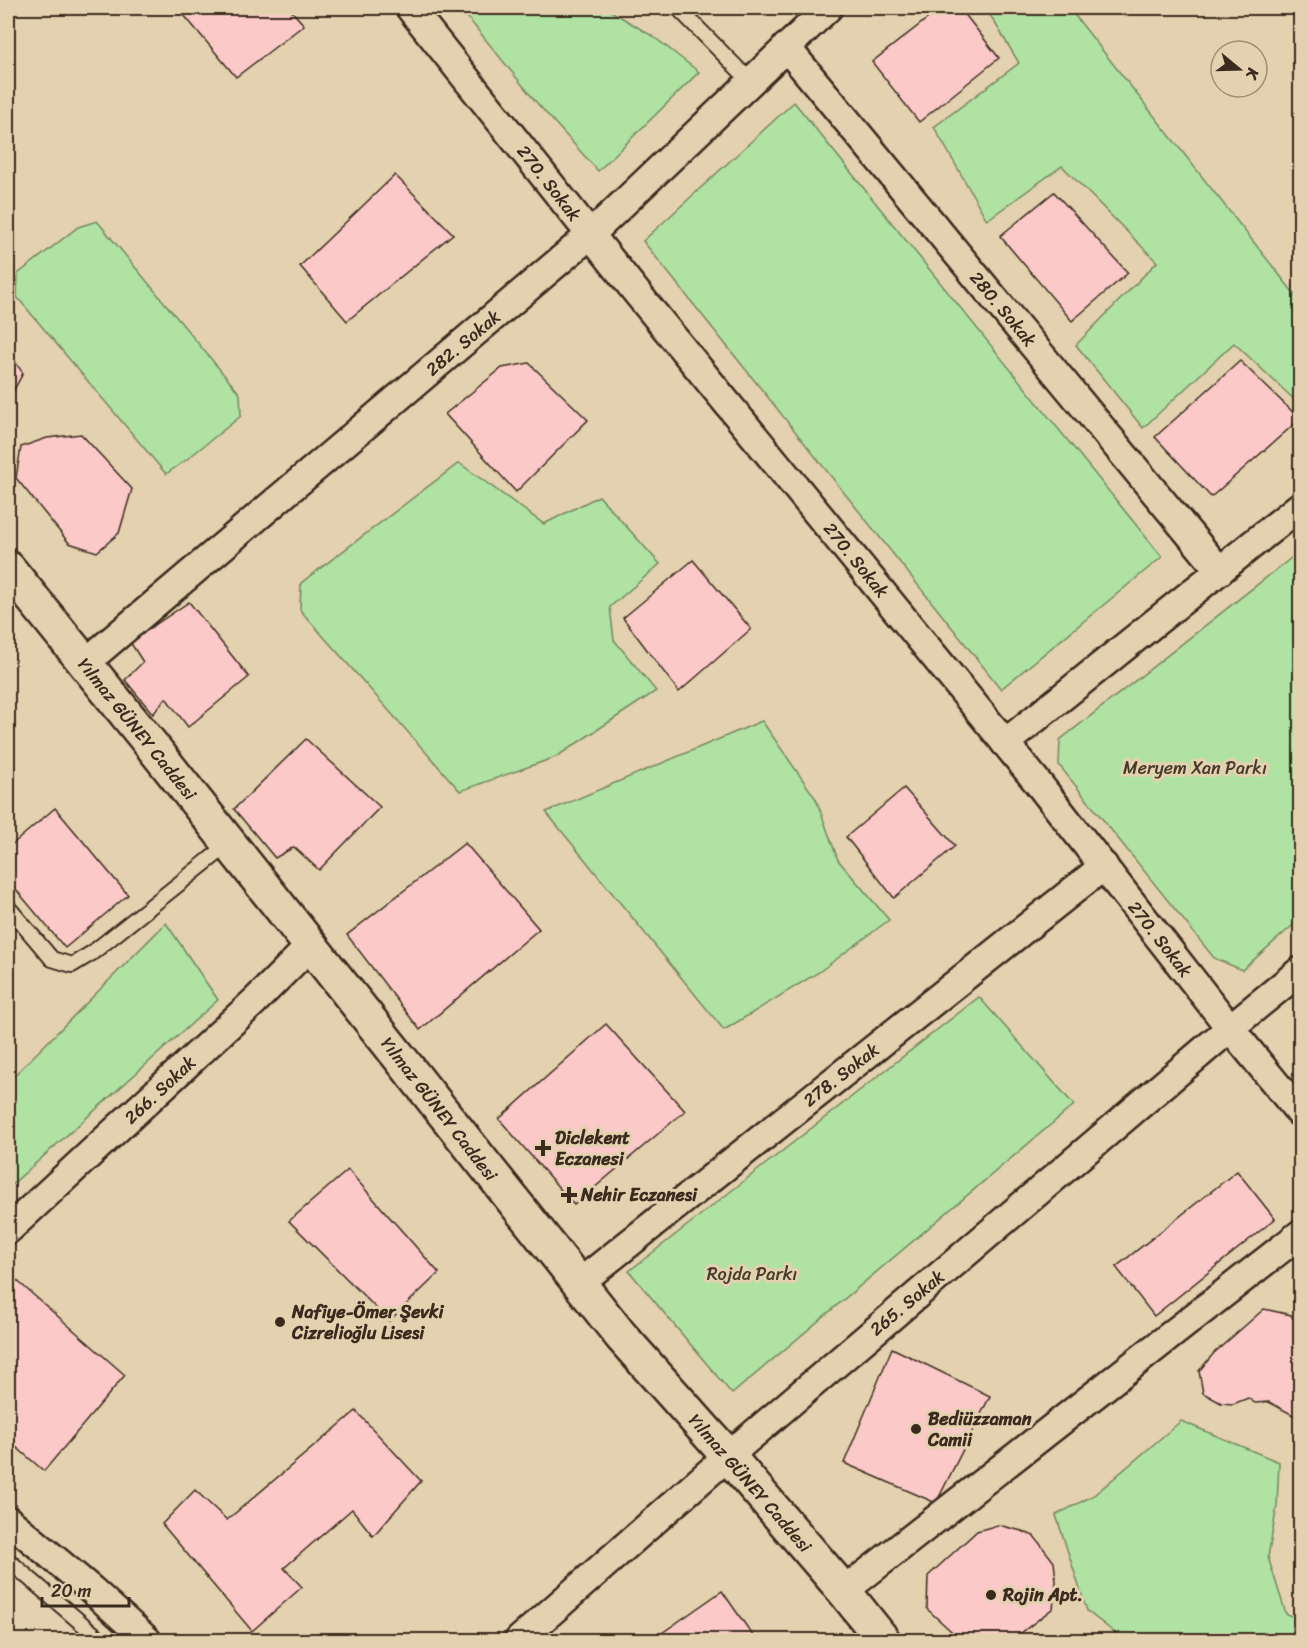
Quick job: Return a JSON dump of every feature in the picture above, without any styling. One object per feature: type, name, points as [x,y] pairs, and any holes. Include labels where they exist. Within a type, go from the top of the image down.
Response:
[{"type":"street","name":"270. Sokak","points":[[410,8],[590,235],[1005,743],[1300,1113]]},
{"type":"street","name":"282. Sokak","points":[[85,663],[590,235],[828,8]]},
{"type":"street","name":"280. Sokak","points":[[786,47],[1220,571]]},
{"type":"street","points":[[1005,743],[1300,506]]},
{"type":"street","name":"Yılmaz GÜNEY Caddesi","points":[[8,568],[578,1284],[844,1591],[883,1641]]},
{"type":"street","name":"278. Sokak","points":[[578,1284],[1104,866]]},
{"type":"street","name":"266. Sokak","points":[[8,1230],[247,1009],[310,946]]},
{"type":"street","name":"265. Sokak","points":[[519,1641],[728,1456],[1300,971]]},
{"type":"street","points":[[844,1591],[1300,1234]]},
{"type":"street","points":[[8,1520],[92,1590],[147,1641]]},
{"type":"lane","points":[[678,8],[751,82]]},
{"type":"lane","points":[[8,907],[52,959],[72,965],[92,953],[229,844]]},
{"type":"lane","points":[[8,1560],[101,1641]]},
{"type":"green space","points":[[460,8],[606,8],[654,37],[699,72],[598,171],[537,103]]},
{"type":"green space","points":[[986,8],[1069,8],[1300,301],[1300,405],[1234,343],[1143,428],[1076,345],[1157,262],[1062,166],[987,220],[934,127],[1019,63]]},
{"type":"green space","points":[[794,102],[1162,557],[1001,689],[643,241]]},
{"type":"green space","points":[[97,221],[240,394],[241,416],[166,474],[17,297],[18,274],[78,227]]},
{"type":"green space","points":[[459,463],[544,524],[599,496],[660,564],[610,607],[614,640],[656,691],[556,757],[460,791],[300,610],[301,583]]},
{"type":"green space","name":"Meryem Xan Parkı","points":[[1300,551],[1300,919],[1242,970],[1214,958],[1059,765],[1060,740]]},
{"type":"green space","points":[[762,721],[816,799],[838,860],[889,920],[819,972],[724,1030],[546,812]]},
{"type":"green space","points":[[166,923],[218,1000],[8,1188],[8,1082]]},
{"type":"green space","name":"Rojda Parkı","points":[[979,997],[1074,1105],[732,1394],[629,1271]]},
{"type":"green space","points":[[1181,1421],[1279,1462],[1277,1506],[1268,1557],[1286,1614],[1300,1619],[1300,1640],[1124,1640],[1087,1611],[1056,1515],[1094,1495]]},
{"type":"building","points":[[178,8],[289,8],[304,25],[236,77]]},
{"type":"building","points":[[941,8],[960,8],[999,58],[919,122],[872,62]]},
{"type":"building","points":[[395,175],[453,234],[347,321],[300,266]]},
{"type":"building","points":[[1054,192],[1128,273],[1072,321],[1000,236]]},
{"type":"building","points":[[8,352],[23,373],[8,401]]},
{"type":"building","points":[[1240,361],[1300,419],[1211,497],[1155,437]]},
{"type":"building","points":[[529,363],[588,420],[516,492],[445,414],[502,368]]},
{"type":"building","points":[[81,434],[132,489],[119,533],[97,552],[69,543],[16,478],[21,447],[47,438]]},
{"type":"building","points":[[693,560],[751,629],[679,692],[623,618]]},
{"type":"building","points":[[189,602],[249,677],[188,727],[166,698],[153,714],[125,680],[143,662],[130,642]]},
{"type":"building","points":[[306,739],[380,807],[319,870],[294,847],[275,858],[234,809]]},
{"type":"building","points":[[904,788],[955,846],[894,898],[846,837]]},
{"type":"building","points":[[55,808],[128,895],[65,948],[8,880],[8,848]]},
{"type":"building","points":[[465,843],[539,929],[420,1030],[347,935]]},
{"type":"building","points":[[606,1024],[685,1111],[574,1205],[499,1119]]},
{"type":"building","points":[[348,1170],[439,1273],[389,1321],[289,1221]]},
{"type":"building","points":[[1237,1171],[1275,1219],[1154,1316],[1116,1267]]},
{"type":"building","points":[[14,1278],[125,1375],[44,1471],[8,1440],[8,1285]]},
{"type":"building","points":[[1264,1309],[1291,1315],[1300,1329],[1300,1414],[1293,1415],[1269,1402],[1255,1403],[1248,1398],[1233,1404],[1221,1403],[1203,1393],[1199,1371],[1214,1353]]},
{"type":"building","name":"Bediüzzaman Camii","points":[[892,1348],[990,1396],[936,1503],[844,1463]]},
{"type":"building","points":[[356,1411],[421,1481],[373,1536],[352,1509],[284,1568],[302,1587],[252,1631],[162,1524],[195,1490],[227,1520]]},
{"type":"building","name":"Rojin Apt.","points":[[998,1525],[1034,1536],[1054,1562],[1056,1581],[1053,1608],[1012,1640],[961,1640],[927,1609],[928,1576],[977,1531]]},
{"type":"building","points":[[722,1591],[756,1640],[652,1640]]},
{"type":"place","name":"Diclekent Eczanesi","points":[[543,1148]]},
{"type":"place","name":"Nehir Eczanesi","points":[[569,1195]]},
{"type":"place","name":"Nafiye-Ömer Şevki Cizrelioğlu Lisesi","points":[[280,1322]]},
{"type":"place","name":"Bediüzzaman Camii","points":[[916,1429]]},
{"type":"place","name":"Rojin Apt.","points":[[991,1595]]}]
